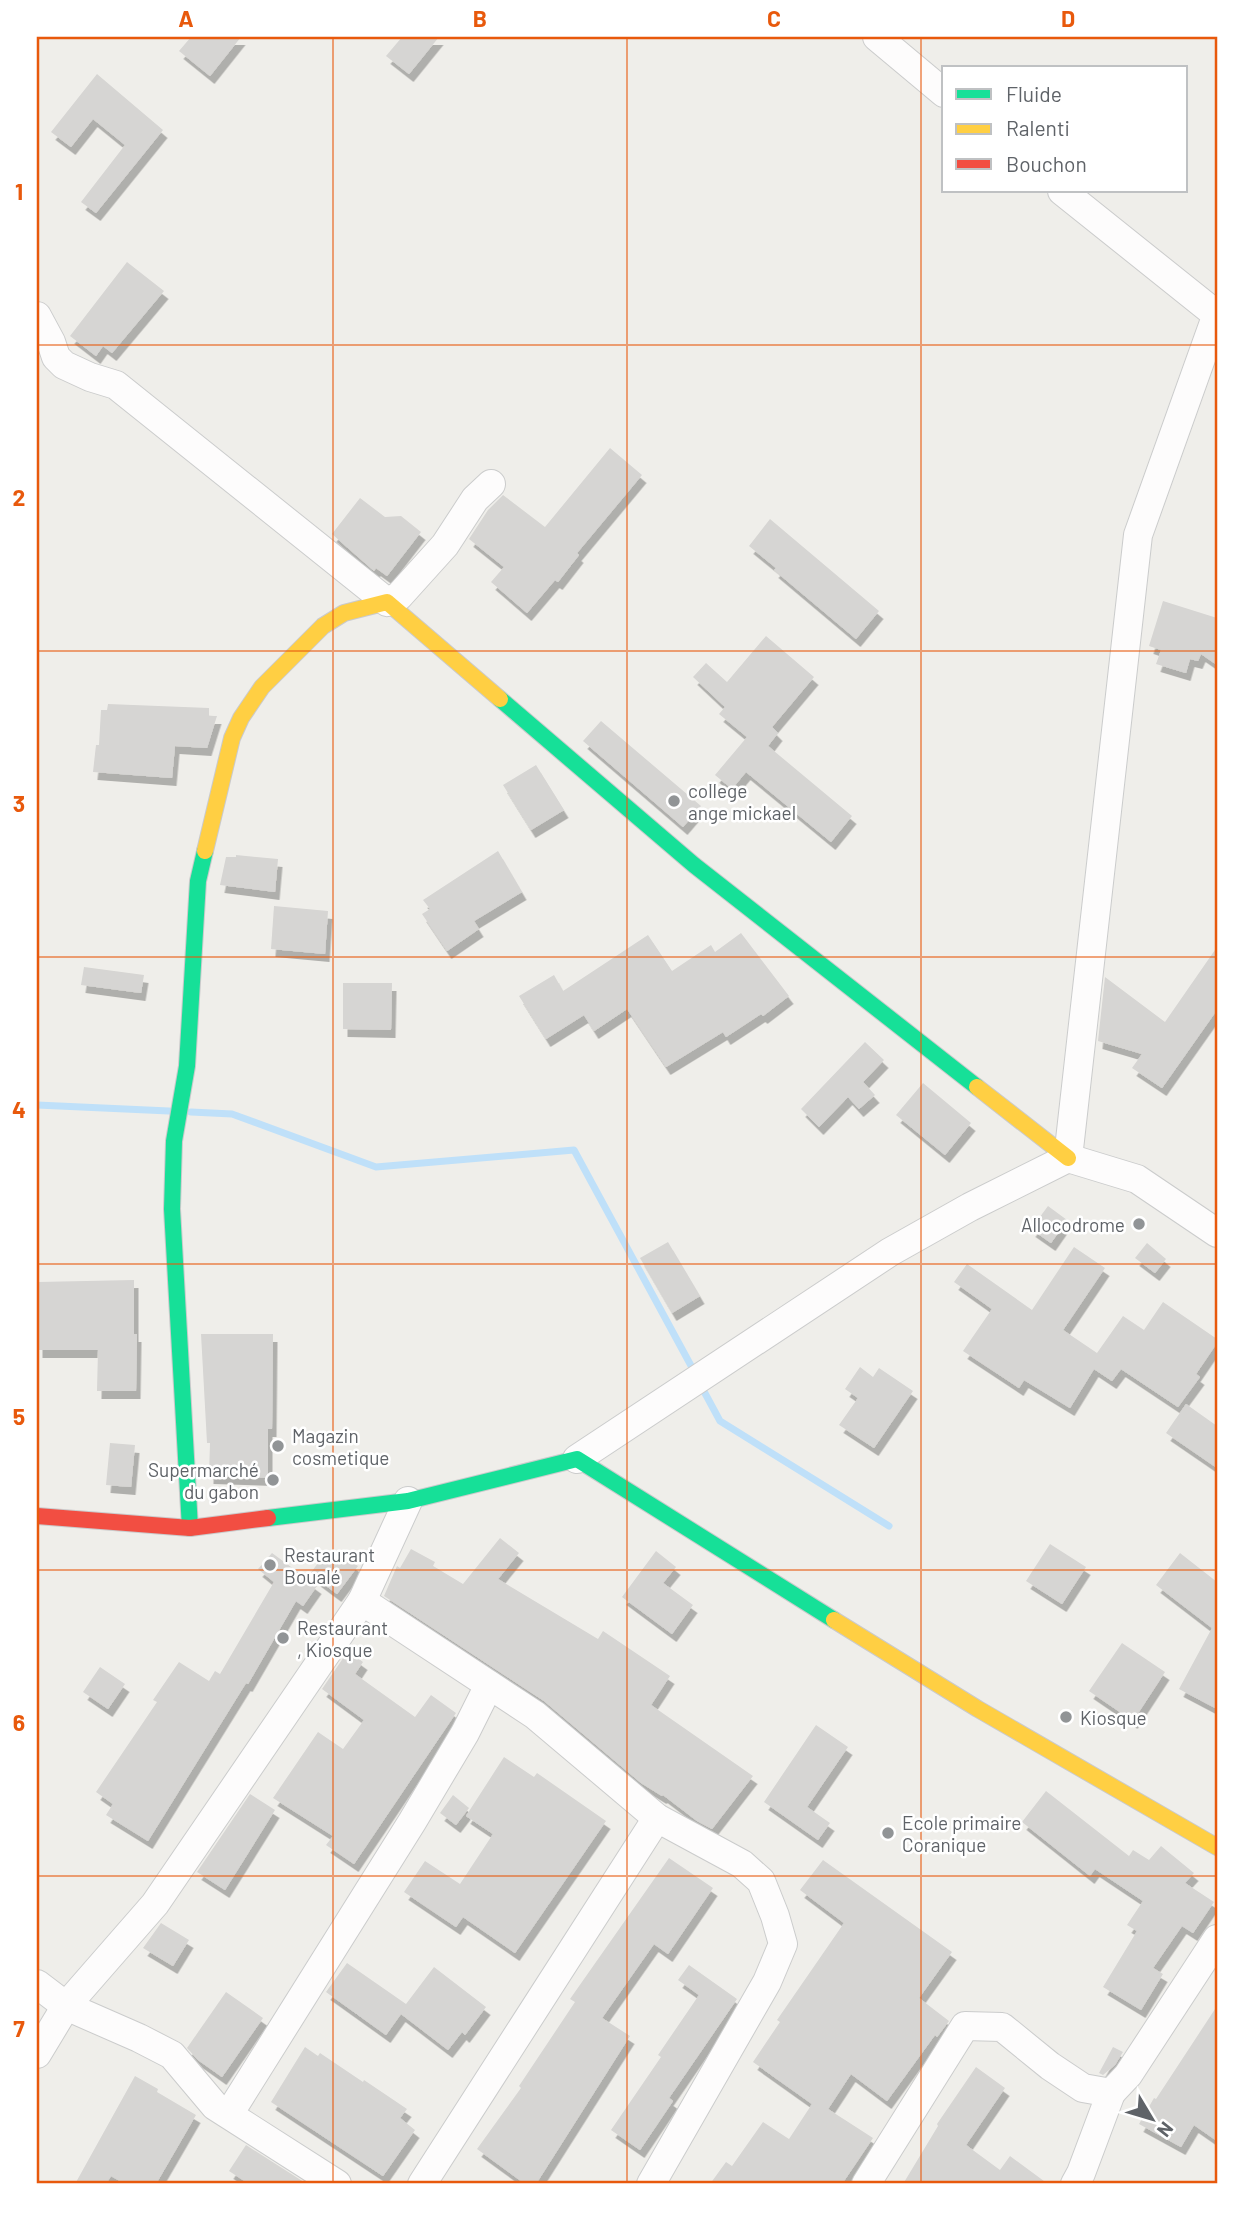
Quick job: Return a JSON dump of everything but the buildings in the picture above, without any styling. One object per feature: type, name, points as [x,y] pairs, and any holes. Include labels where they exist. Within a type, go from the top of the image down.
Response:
[{"type":"street","points":[[877,37],[942,91]]},
{"type":"street","points":[[1063,192],[1215,325],[1138,535],[1068,1158]]},
{"type":"street","points":[[37,316],[56,357],[64,365],[116,385],[387,602],[694,865],[1068,1158],[1137,1179],[1217,1233]]},
{"type":"street","points":[[190,1528],[172,1209],[174,1141],[187,1066],[198,881],[232,738],[262,687],[323,626],[344,613],[387,602],[399,596],[445,545],[475,499],[491,484]]},
{"type":"street","points":[[37,1516],[190,1528],[408,1501],[577,1459],[890,1252],[970,1207],[1068,1158]]},
{"type":"street","points":[[577,1459],[944,1688],[1217,1847]]},
{"type":"street","points":[[37,2054],[66,2006],[155,1904],[362,1601],[408,1501]]},
{"type":"street","points":[[362,1601],[535,1715],[657,1818],[742,1864],[761,1881],[783,1944],[767,1982],[650,2184]]},
{"type":"street","points":[[229,2114],[412,1822],[465,1733],[489,1685]]},
{"type":"street","points":[[422,2184],[657,1818]]},
{"type":"street","points":[[1075,2184],[1111,2093],[1128,2075],[1217,1939]]},
{"type":"street","points":[[37,1984],[66,2006],[172,2055],[215,2106],[337,2184]]},
{"type":"street","points":[[866,2184],[965,2026],[1002,2027],[1083,2088],[1111,2093]]},
{"type":"waterway","points":[[37,1105],[169,1111]]},
{"type":"waterway","points":[[191,1112],[232,1114],[376,1167],[574,1150],[695,1373]]},
{"type":"waterway","points":[[700,1384],[720,1421],[889,1526]]},
{"type":"traffic: fast","points":[[500,699],[694,865],[977,1087]]},
{"type":"traffic: fast","points":[[190,1528],[172,1209],[174,1141],[187,1066],[198,881],[205,851]]},
{"type":"traffic: fast","points":[[268,1518],[408,1501],[577,1459],[834,1620]]},
{"type":"traffic: slow","points":[[205,851],[232,738],[241,718],[262,687],[323,626],[344,613],[387,602],[500,699]]},
{"type":"traffic: slow","points":[[977,1087],[1068,1158]]},
{"type":"traffic: slow","points":[[834,1620],[978,1709],[1217,1847]]},
{"type":"traffic: jam","points":[[37,1516],[190,1528],[268,1518]]},
{"type":"place","name":"college ange mickael","points":[[674,801]]},
{"type":"place","name":"Allocodrome","points":[[1139,1224]]},
{"type":"place","name":"Magazin cosmetique","points":[[278,1446]]},
{"type":"place","name":"Supermarché du gabon","points":[[273,1480]]},
{"type":"place","name":"Restaurant Boualé","points":[[270,1565]]},
{"type":"place","name":"Restaurant , Kiosque","points":[[283,1638]]},
{"type":"place","name":"Kiosque","points":[[1066,1717]]},
{"type":"place","name":"Ecole primaire Coranique","points":[[888,1833]]}]
